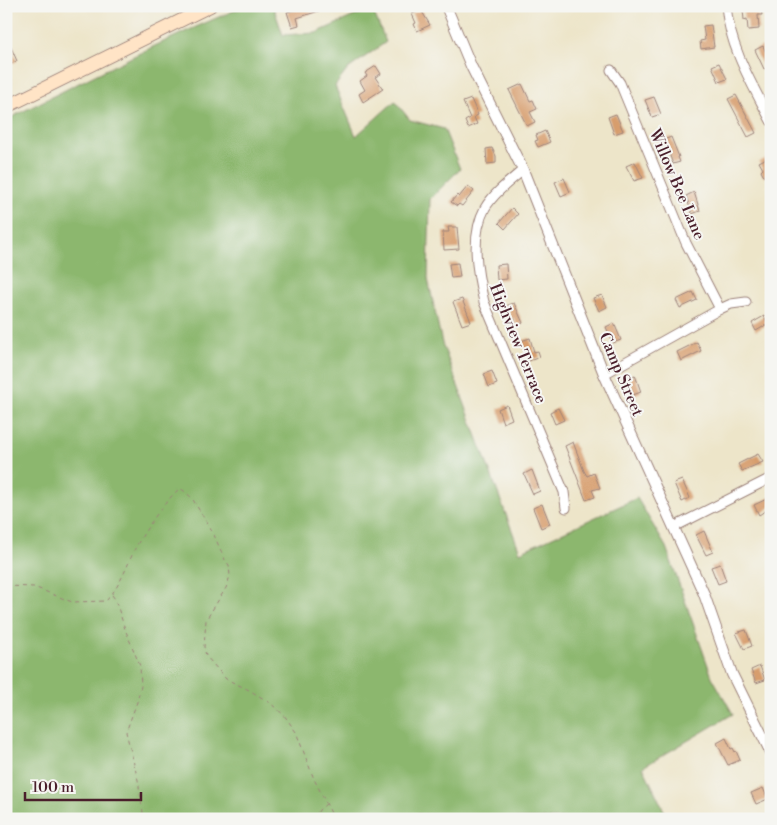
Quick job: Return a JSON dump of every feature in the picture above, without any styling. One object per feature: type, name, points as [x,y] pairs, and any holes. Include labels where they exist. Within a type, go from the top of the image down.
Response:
[{"type":"main road","points":[[6,107],[210,6]]},
{"type":"street","name":"Camp Street","points":[[446,6],[471,66],[523,170],[604,374],[711,612],[732,674],[771,753]]},
{"type":"street","points":[[726,6],[730,33],[771,121]]},
{"type":"street","name":"Willow Bee Lane","points":[[611,70],[620,83],[686,243],[720,309]]},
{"type":"street","name":"Highview Terrace","points":[[523,170],[486,207],[478,225],[476,244],[478,278],[484,302],[564,492],[566,508]]},
{"type":"street","points":[[604,374],[720,309],[731,304],[746,302]]},
{"type":"street","points":[[674,527],[771,478]]},
{"type":"path","points":[[6,586],[34,587],[72,602],[106,601],[124,576],[141,539],[153,520],[174,493],[179,489],[183,490],[192,498],[229,565],[230,576],[226,588],[206,620],[204,647],[206,656],[226,680],[249,690],[269,702],[284,715],[296,732],[326,804],[337,818]]},
{"type":"path","points":[[112,595],[140,666],[139,694],[126,732],[138,780],[144,819]]},
{"type":"path","points":[[314,819],[326,804]]},
{"type":"path","points":[[413,819],[417,813],[428,812],[450,813],[457,819]]},
{"type":"green space","points":[[245,6],[273,6],[283,35],[316,33],[372,8],[386,42],[348,69],[335,86],[356,136],[395,101],[410,120],[444,129],[460,169],[430,199],[428,279],[442,343],[520,552],[637,498],[666,547],[712,677],[733,714],[643,767],[668,819],[6,819],[6,120],[155,46]]},
{"type":"building","points":[[309,6],[328,6],[328,8],[297,18],[299,25],[292,27],[287,12]]},
{"type":"building","points":[[745,6],[761,8],[762,15],[758,15],[759,29],[748,30],[747,19],[744,20],[743,10],[746,10]]},
{"type":"building","points":[[421,10],[430,25],[417,31],[412,14]]},
{"type":"building","points":[[711,25],[714,47],[701,49],[700,41],[705,40],[703,26]]},
{"type":"building","points":[[6,36],[17,61],[8,65],[6,62]]},
{"type":"building","points":[[763,46],[769,59],[771,58],[771,66],[764,69],[755,50]]},
{"type":"building","points":[[719,63],[727,79],[719,82],[712,66]]},
{"type":"building","points":[[376,66],[381,74],[375,77],[383,89],[363,102],[359,94],[365,90],[360,81],[367,76],[365,73]]},
{"type":"building","points":[[522,84],[530,101],[533,100],[537,109],[530,112],[535,122],[527,126],[509,90]]},
{"type":"building","points":[[736,95],[756,133],[748,137],[728,99]]},
{"type":"building","points":[[654,97],[661,114],[652,117],[645,100]]},
{"type":"building","points":[[471,99],[478,115],[474,117],[477,124],[468,128],[465,121],[470,118],[463,102]]},
{"type":"building","points":[[616,114],[623,131],[614,134],[608,117]]},
{"type":"building","points":[[545,131],[550,142],[538,147],[535,141],[538,140],[536,135]]},
{"type":"building","points":[[671,137],[680,162],[673,164],[664,140]]},
{"type":"building","points":[[492,148],[496,156],[496,163],[487,164],[486,149]]},
{"type":"building","points":[[769,157],[771,174],[764,177],[761,171],[763,169],[759,162]]},
{"type":"building","points":[[635,162],[643,178],[634,181],[626,166]]},
{"type":"building","points":[[564,178],[570,192],[561,196],[555,182]]},
{"type":"building","points":[[468,186],[474,191],[462,206],[459,204],[457,206],[451,202],[457,195],[459,197]]},
{"type":"building","points":[[694,192],[700,211],[692,214],[686,196]]},
{"type":"building","points":[[512,208],[518,214],[505,229],[499,223]]},
{"type":"building","points":[[448,227],[457,227],[459,249],[444,250],[443,232],[449,232]]},
{"type":"building","points":[[458,263],[460,277],[451,278],[449,264]]},
{"type":"building","points":[[506,264],[507,279],[497,280],[496,265]]},
{"type":"building","points":[[693,292],[697,300],[680,308],[676,300]]},
{"type":"building","points":[[602,295],[607,307],[599,311],[593,298]]},
{"type":"building","points":[[462,299],[471,322],[462,325],[453,302]]},
{"type":"building","points":[[514,303],[523,323],[517,326],[506,306]]},
{"type":"building","points":[[764,316],[768,324],[756,331],[752,323]]},
{"type":"building","points":[[614,323],[621,340],[613,343],[606,327]]},
{"type":"building","points":[[530,338],[534,352],[538,351],[540,357],[529,361],[521,341]]},
{"type":"building","points":[[697,342],[701,351],[681,361],[677,352]]},
{"type":"building","points":[[492,371],[497,384],[489,387],[484,374]]},
{"type":"building","points":[[635,375],[641,392],[633,395],[627,378]]},
{"type":"building","points":[[507,405],[512,419],[503,423],[498,409]]},
{"type":"building","points":[[558,408],[564,420],[555,424],[550,412]]},
{"type":"building","points":[[573,442],[584,471],[587,476],[594,473],[600,488],[592,490],[595,497],[586,500],[565,446]]},
{"type":"building","points":[[758,454],[763,462],[742,471],[738,464]]},
{"type":"building","points":[[532,470],[540,491],[533,494],[524,474]]},
{"type":"building","points":[[682,480],[690,498],[682,502],[674,483]]},
{"type":"building","points":[[771,497],[771,507],[759,515],[754,505]]},
{"type":"building","points":[[542,504],[550,524],[541,528],[533,508]]},
{"type":"building","points":[[704,531],[713,552],[706,555],[696,535]]},
{"type":"building","points":[[720,564],[726,581],[718,584],[711,567]]},
{"type":"building","points":[[746,630],[752,646],[744,649],[736,633]]},
{"type":"building","points":[[760,666],[765,680],[756,683],[751,670]]},
{"type":"building","points":[[726,738],[731,749],[733,748],[736,751],[740,760],[728,765],[717,743]]},
{"type":"building","points":[[763,788],[768,799],[756,804],[751,793]]}]
